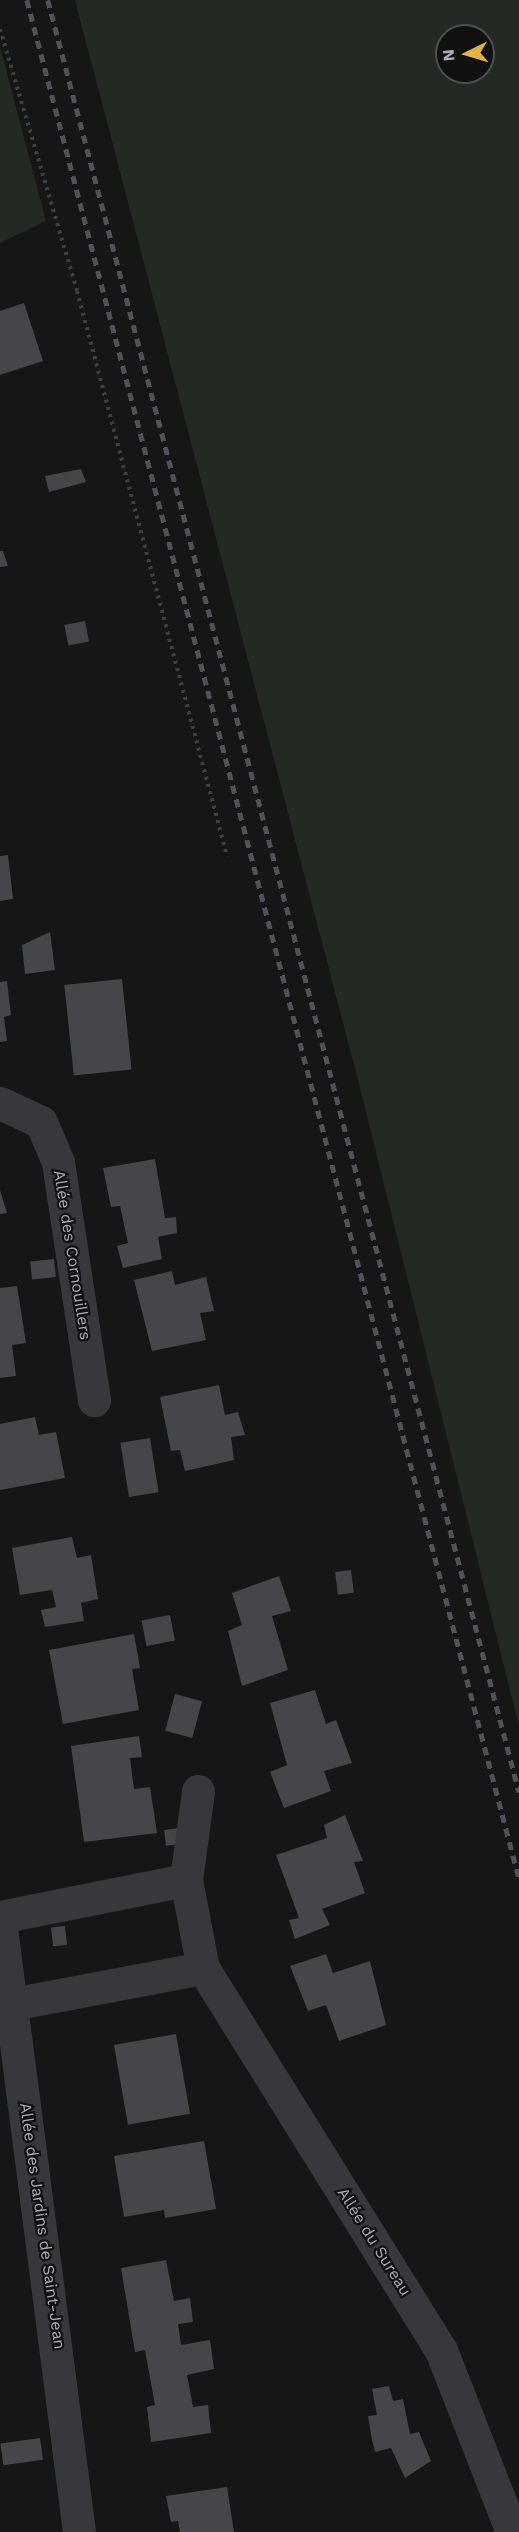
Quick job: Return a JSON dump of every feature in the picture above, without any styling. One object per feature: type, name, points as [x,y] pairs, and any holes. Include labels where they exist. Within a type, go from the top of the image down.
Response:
[{"type":"street","name":"Allée des Cornouillers","points":[[0,1103],[41,1122],[58,1162],[93,1400]]},
{"type":"street","name":"Allée du Sureau","points":[[198,1791],[186,1880],[203,1968],[441,2350],[512,2532]]},
{"type":"street","points":[[0,1918],[186,1880]]},
{"type":"street","name":"Allée des Jardins de Saint-Jean","points":[[0,1918],[79,2532]]},
{"type":"street","points":[[12,2004],[203,1968]]},
{"type":"path","points":[[0,29],[77,291],[227,856]]},
{"type":"shaded area","points":[[75,0],[519,0],[519,1726],[358,1080]]},
{"type":"shaded area","points":[[0,47],[46,221],[0,243]]},
{"type":"building","points":[[24,303],[43,361],[0,375],[0,311]]},
{"type":"building","points":[[81,469],[86,482],[49,492],[45,476]]},
{"type":"building","points":[[0,551],[3,551],[8,566],[0,567]]},
{"type":"building","points":[[85,621],[89,642],[68,646],[64,625]]},
{"type":"building","points":[[8,855],[13,899],[0,901],[0,856]]},
{"type":"building","points":[[50,932],[55,970],[25,974],[22,945]]},
{"type":"building","points":[[122,979],[132,1070],[74,1076],[64,985]]},
{"type":"building","points":[[7,981],[11,1015],[4,1017],[7,1041],[0,1042],[0,982]]},
{"type":"building","points":[[155,1159],[165,1218],[176,1217],[177,1233],[158,1237],[162,1259],[123,1268],[117,1246],[128,1243],[120,1206],[111,1207],[103,1168]]},
{"type":"building","points":[[0,1190],[7,1213],[0,1214]]},
{"type":"building","points":[[54,1259],[56,1277],[32,1279],[30,1262]]},
{"type":"building","points":[[172,1271],[175,1285],[206,1277],[214,1311],[200,1313],[206,1340],[152,1351],[134,1280]]},
{"type":"building","points":[[17,1286],[26,1343],[12,1345],[16,1376],[0,1378],[0,1288]]},
{"type":"building","points":[[219,1385],[225,1415],[238,1412],[245,1435],[231,1437],[234,1460],[185,1471],[180,1450],[171,1451],[160,1397]]},
{"type":"building","points":[[35,1417],[39,1435],[56,1432],[65,1478],[0,1490],[0,1424]]},
{"type":"building","points":[[150,1438],[159,1492],[129,1497],[120,1443]]},
{"type":"building","points":[[72,1537],[77,1558],[91,1555],[98,1599],[81,1603],[84,1621],[45,1627],[41,1610],[56,1607],[52,1590],[20,1595],[12,1548]]},
{"type":"building","points":[[351,1570],[354,1593],[338,1595],[335,1572]]},
{"type":"building","points":[[279,1576],[291,1611],[272,1616],[288,1670],[242,1686],[228,1631],[242,1625],[232,1593]]},
{"type":"building","points":[[170,1615],[175,1641],[146,1646],[142,1621]]},
{"type":"building","points":[[134,1634],[140,1668],[132,1669],[139,1710],[63,1724],[49,1650]]},
{"type":"building","points":[[315,1690],[326,1724],[336,1720],[352,1763],[324,1771],[331,1791],[284,1808],[270,1772],[287,1765],[270,1703]]},
{"type":"building","points":[[175,1694],[202,1701],[192,1738],[165,1731]]},
{"type":"building","points":[[139,1736],[142,1757],[130,1758],[134,1789],[150,1787],[157,1833],[84,1842],[71,1746]]},
{"type":"building","points":[[345,1815],[363,1861],[354,1862],[365,1893],[322,1909],[330,1925],[295,1939],[289,1920],[299,1918],[276,1855],[327,1838],[324,1825]]},
{"type":"building","points":[[180,1828],[182,1844],[166,1846],[164,1830]]},
{"type":"building","points":[[65,1926],[67,1945],[53,1946],[51,1927]]},
{"type":"building","points":[[326,1954],[333,1973],[370,1961],[386,2025],[339,2041],[326,2005],[308,2011],[290,1966]]},
{"type":"building","points":[[176,2034],[190,2114],[128,2125],[114,2045]]},
{"type":"building","points":[[204,2141],[216,2209],[165,2218],[164,2210],[124,2217],[114,2156]]},
{"type":"building","points":[[166,2260],[174,2301],[190,2298],[193,2322],[178,2324],[181,2345],[210,2340],[214,2369],[187,2375],[193,2407],[208,2405],[211,2433],[151,2442],[147,2407],[155,2405],[145,2350],[135,2352],[121,2268]]},
{"type":"building","points":[[389,2386],[393,2401],[403,2399],[410,2434],[419,2432],[431,2461],[405,2478],[391,2448],[375,2452],[372,2440],[368,2416],[377,2415],[372,2389]]},
{"type":"building","points":[[40,2438],[43,2460],[3,2465],[0,2444]]},
{"type":"building","points":[[227,2487],[234,2532],[180,2532],[178,2521],[171,2522],[166,2496]]},
{"type":"railway","points":[[27,0],[519,1878]]},
{"type":"railway","points":[[48,0],[519,1792]]}]
